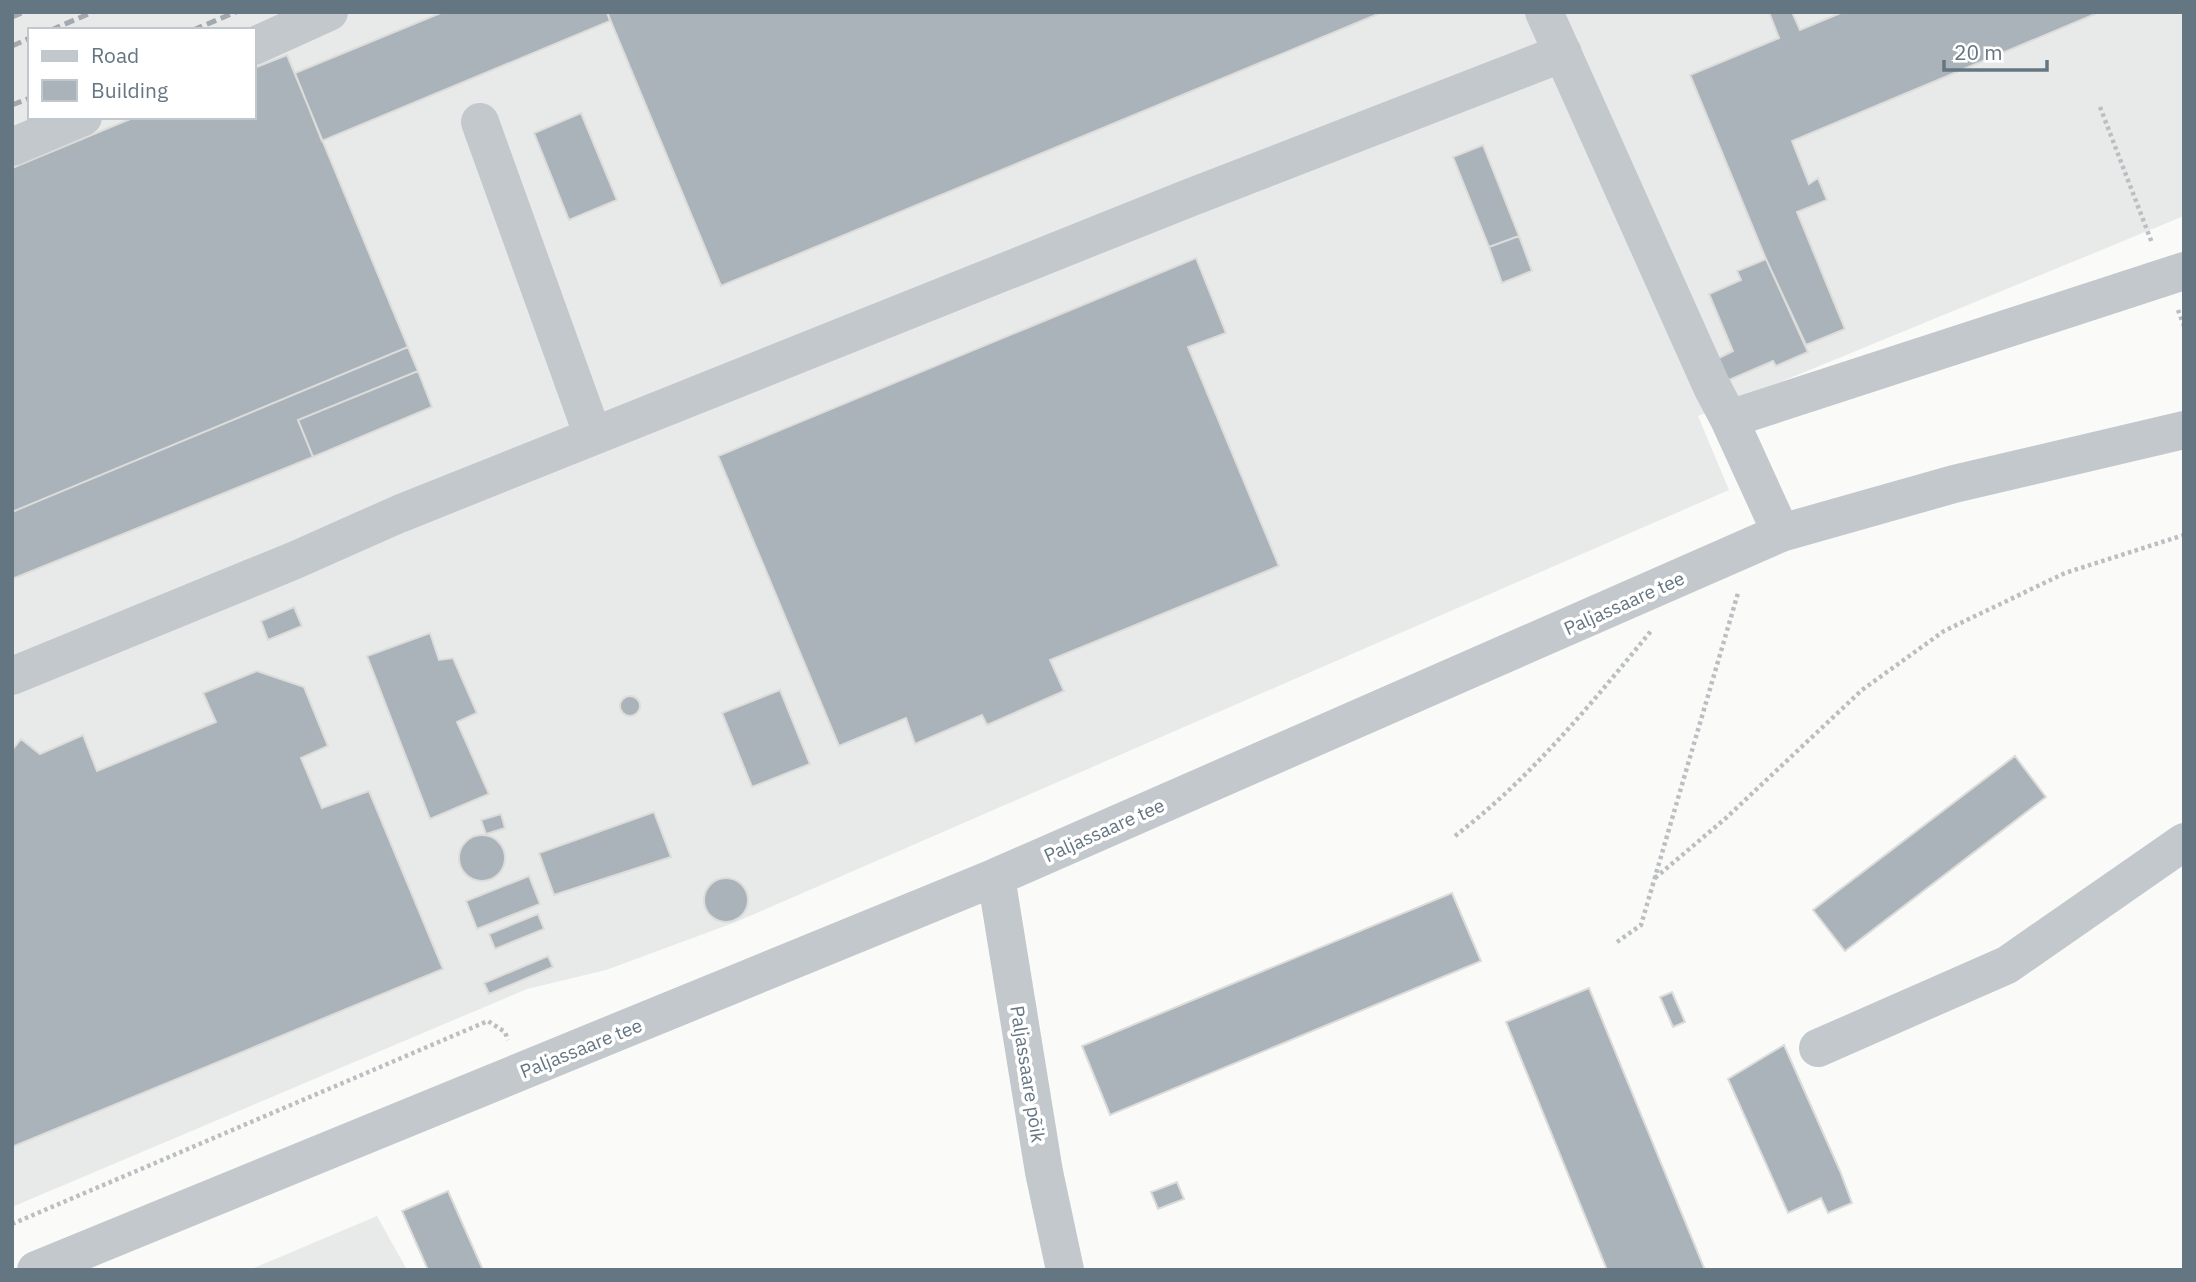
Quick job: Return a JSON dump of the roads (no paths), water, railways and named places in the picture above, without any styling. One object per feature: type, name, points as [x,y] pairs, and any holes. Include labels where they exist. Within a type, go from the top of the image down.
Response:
[{"type":"street","points":[[256,45],[329,12]]},
{"type":"street","points":[[1544,12],[1712,387],[1782,533]]},
{"type":"street","points":[[12,676],[593,436],[1188,198],[1563,53]]},
{"type":"street","points":[[12,147],[78,119]]},
{"type":"street","points":[[480,122],[593,436]]},
{"type":"street","points":[[1729,419],[2174,274]]},
{"type":"street","name":"Paljassaare tee","points":[[37,1270],[996,877],[1782,533],[1954,484],[2184,430]]},
{"type":"street","points":[[1818,1048],[2007,965],[2184,842]]},
{"type":"street","name":"Paljassaare põik","points":[[996,877],[1044,1172],[1065,1270]]},
{"type":"railway","points":[[12,17],[24,12]]},
{"type":"railway","points":[[56,28],[93,12]]},
{"type":"railway","points":[[198,28],[236,12]]},
{"type":"railway","points":[[12,46],[28,39]]},
{"type":"railway","points":[[12,105],[28,99]]}]
